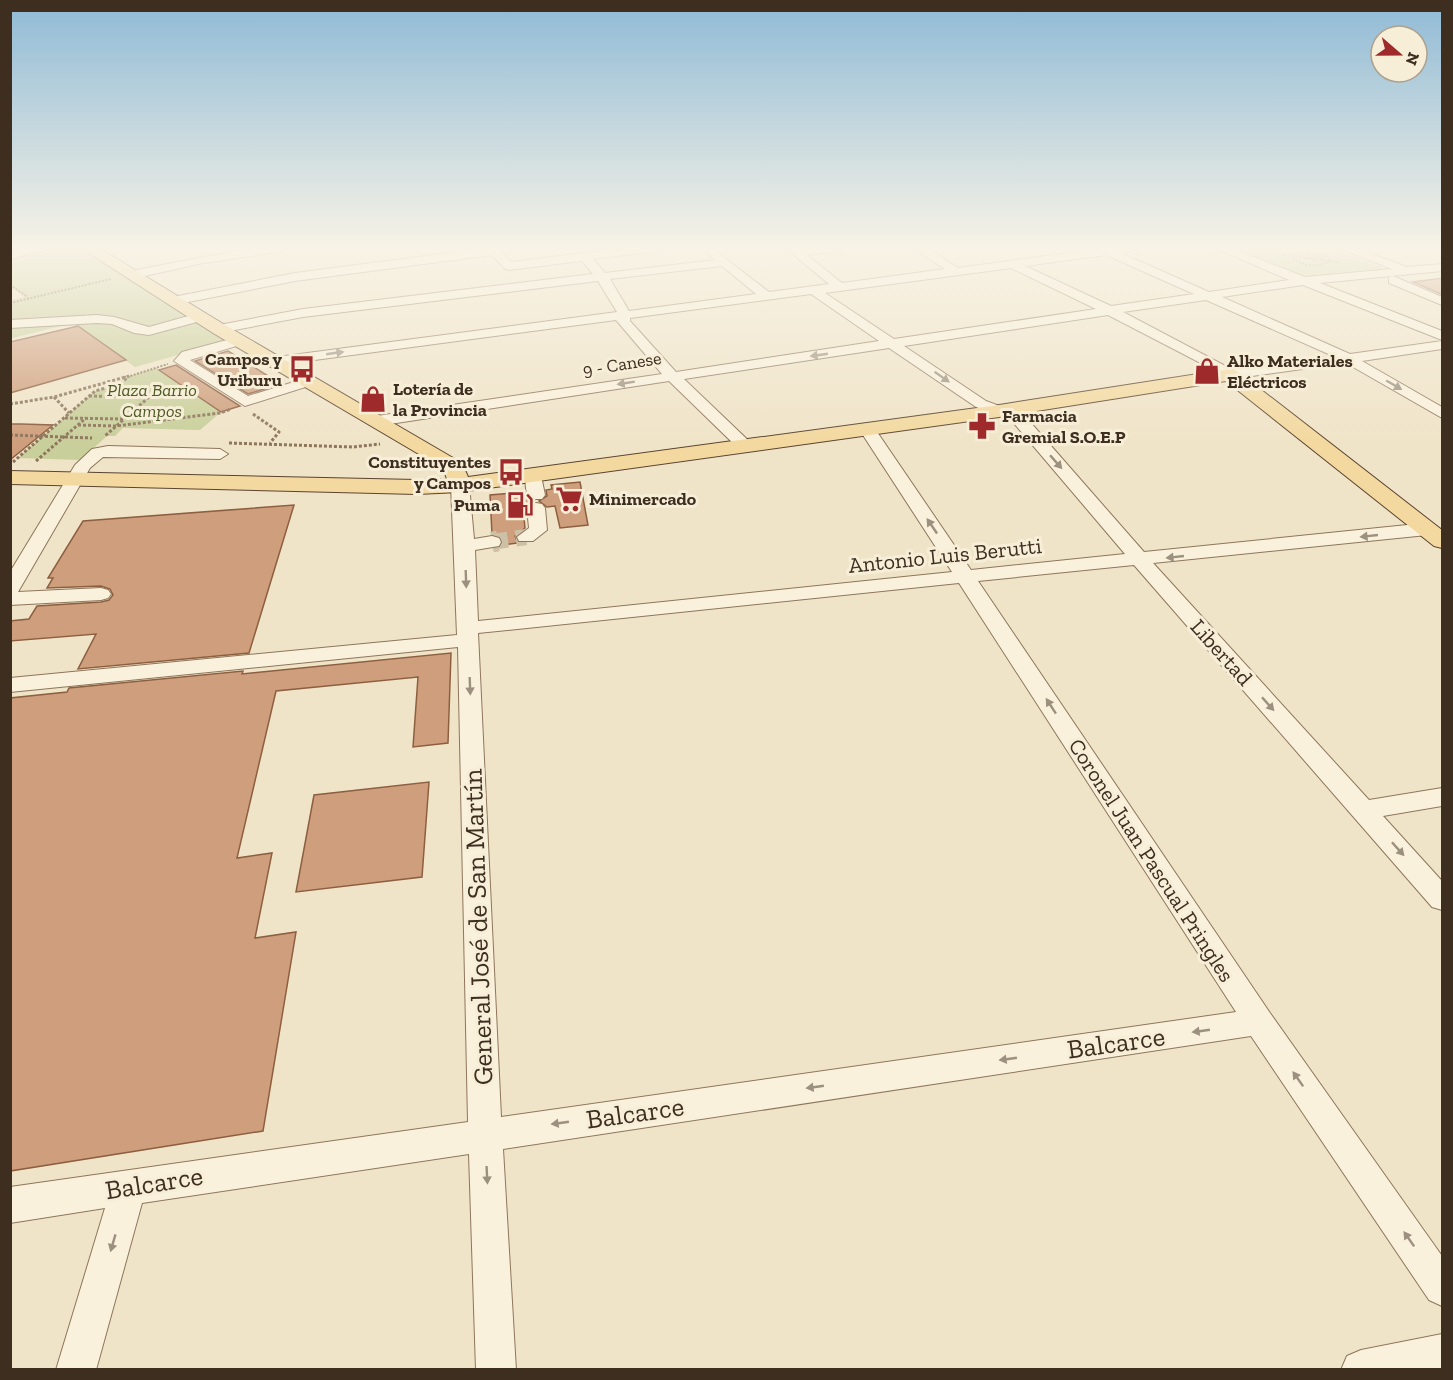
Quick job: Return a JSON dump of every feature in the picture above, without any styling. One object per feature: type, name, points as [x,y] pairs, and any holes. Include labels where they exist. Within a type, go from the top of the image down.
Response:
[{"type":"main road","points":[[192,312],[454,468],[460,485]]},
{"type":"main road","points":[[13,473],[75,478],[417,487],[460,485],[535,492],[745,446],[999,411],[1230,375],[1435,535]]},
{"type":"street","points":[[219,329],[308,312]]},
{"type":"street","points":[[277,361],[643,312]]},
{"type":"street","name":"Libertad","points":[[846,312],[981,404],[1018,418],[1140,560],[1443,899]]},
{"type":"street","name":"9 - Canese","points":[[377,421],[1102,312]]},
{"type":"street","points":[[1114,312],[1221,368],[1230,375],[1443,345]]},
{"type":"street","points":[[1246,312],[1346,357],[1443,413]]},
{"type":"street","points":[[1384,312],[1443,336]]},
{"type":"street","points":[[622,315],[623,322],[672,376],[745,446]]},
{"type":"street","points":[[10,324],[62,319],[102,320],[121,322],[144,331],[199,317]]},
{"type":"street","points":[[238,341],[187,355],[181,361],[250,401],[310,381]]},
{"type":"street","name":"Coronel Juan Pascual Pringles","points":[[867,429],[1259,1022],[1443,1287]]},
{"type":"street","points":[[10,590],[83,465],[103,451],[220,454]]},
{"type":"street","name":"General José de San Martín","points":[[460,485],[465,546],[485,1134],[496,1370]]},
{"type":"street","points":[[526,537],[538,530],[535,492]]},
{"type":"street","name":"Antonio Luis Berutti","points":[[10,685],[965,577],[1435,535]]},
{"type":"street","points":[[465,546],[492,542]]},
{"type":"street","points":[[10,595],[11,599],[33,600],[101,594]]},
{"type":"street","points":[[1362,810],[1443,796]]},
{"type":"street","name":"Balcarce","points":[[10,1205],[1259,1022]]},
{"type":"street","points":[[76,1370],[129,1186]]},
{"type":"street","points":[[1361,1370],[1443,1354]]},
{"type":"path","points":[[10,404],[54,397],[181,361]]},
{"type":"path","points":[[13,473],[42,436],[89,396],[95,391],[120,384],[129,375]]},
{"type":"path","points":[[89,396],[149,397],[102,438]]},
{"type":"path","points":[[54,397],[69,413]]},
{"type":"path","points":[[78,425],[116,426],[220,413],[250,401]]},
{"type":"path","points":[[64,418],[124,419]]},
{"type":"path","points":[[13,473],[86,418]]},
{"type":"path","points":[[10,435],[42,436]]},
{"type":"green space","points":[[11,312],[184,312],[228,341],[135,367],[73,323],[13,338],[11,336]]},
{"type":"green space","name":"Plaza Barrio Campos","points":[[156,368],[221,412],[200,430],[123,428],[115,436],[107,436],[80,460],[18,458],[95,391],[120,384],[129,376]]},
{"type":"building","points":[[78,326],[126,360],[10,393],[10,342]]},
{"type":"building","points":[[228,351],[281,384],[248,394],[195,361]]},
{"type":"building","points":[[176,365],[240,406],[221,412],[159,370]]},
{"type":"building","points":[[10,424],[21,424],[53,425],[10,460]]},
{"type":"building","name":"Minimercado","points":[[580,482],[588,525],[560,528],[555,506],[547,507],[539,501],[547,496],[546,490],[552,489],[551,485]]},
{"type":"building","points":[[525,492],[528,500],[533,501],[523,509],[525,528],[515,536],[518,543],[502,545],[501,537],[492,534],[490,495]]},
{"type":"building","points":[[294,505],[249,653],[78,669],[96,634],[10,641],[10,621],[29,619],[37,606],[101,602],[109,600],[113,595],[110,589],[101,586],[47,588],[53,578],[48,578],[83,521]]},
{"type":"building","points":[[451,653],[448,743],[413,747],[418,677],[276,691],[237,858],[272,853],[255,938],[296,932],[263,1131],[10,1171],[10,698],[67,692],[69,688],[243,671],[242,674]]},
{"type":"building","points":[[429,782],[422,877],[296,892],[314,795]]},
{"type":"tunnel","points":[[498,541],[492,542],[526,537]]},
{"type":"place","name":"Campos y Uriburu","points":[[302,369]]},
{"type":"place","name":"Alko Materiales Eléctricos","points":[[1207,371]]},
{"type":"place","name":"Lotería de la Provincia","points":[[373,399]]},
{"type":"place","name":"Farmacia Gremial S.O.E.P","points":[[982,426]]},
{"type":"place","name":"Constituyentes y Campos","points":[[511,472]]},
{"type":"place","name":"Minimercado","points":[[569,499]]},
{"type":"place","name":"Puma","points":[[520,505]]}]
